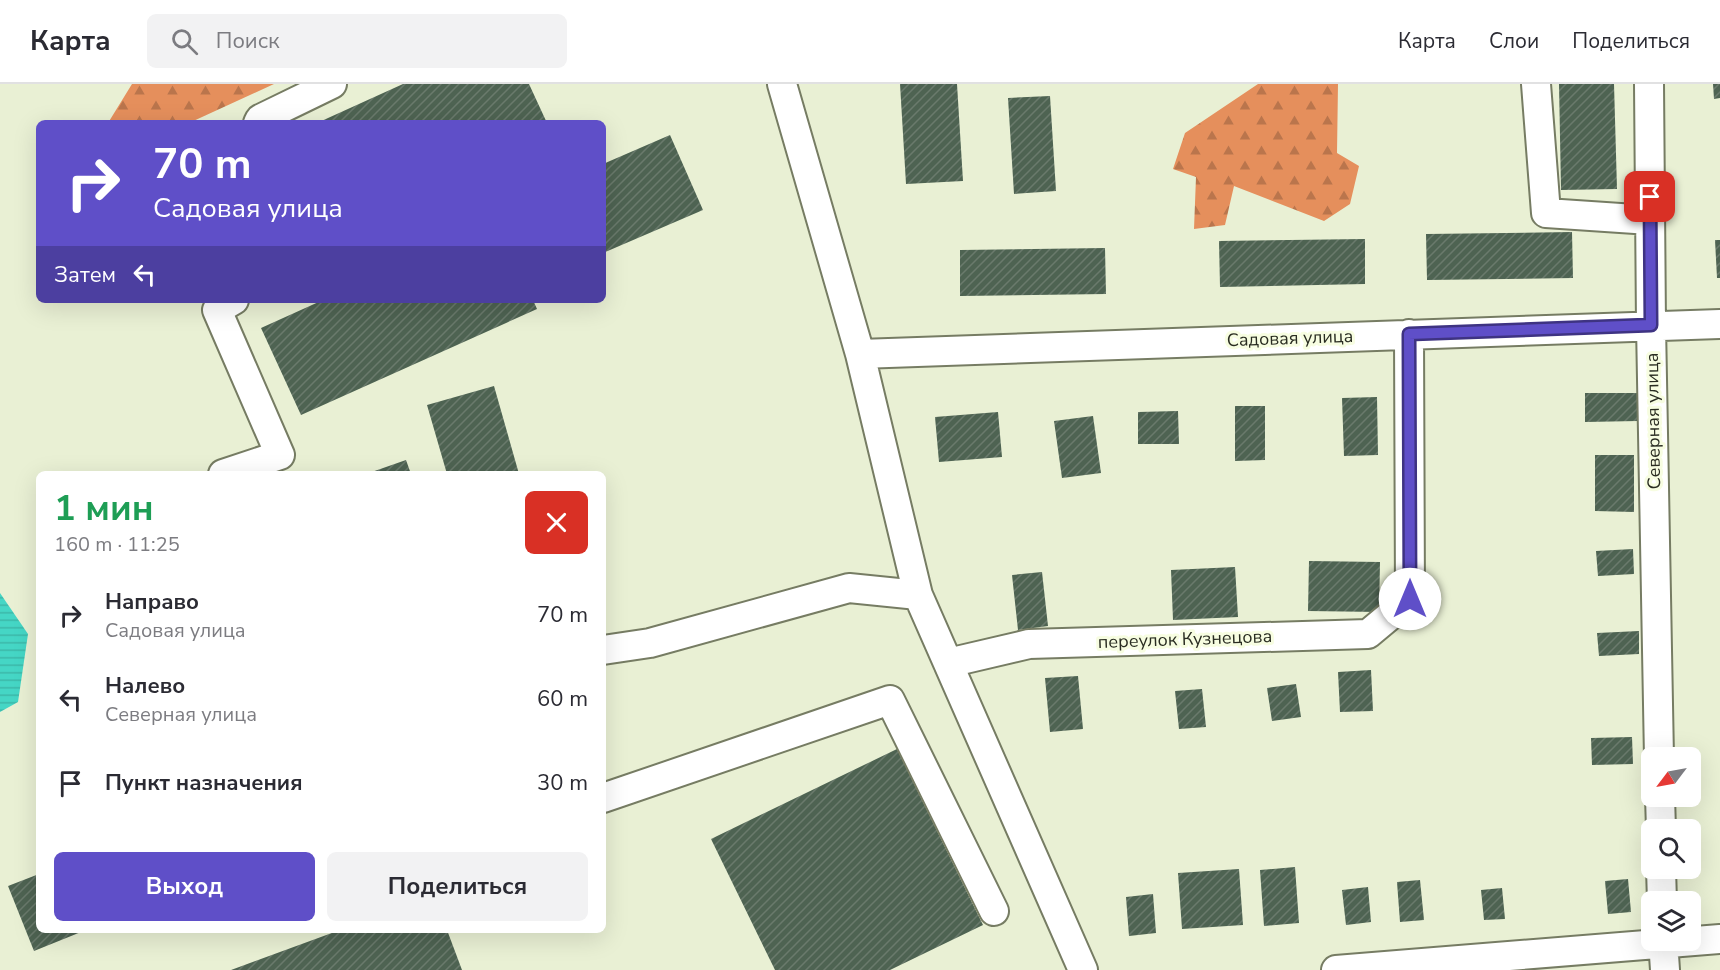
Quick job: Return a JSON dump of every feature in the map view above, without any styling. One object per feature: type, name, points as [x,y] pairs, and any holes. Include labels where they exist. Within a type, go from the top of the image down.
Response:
[{"type":"street","points":[[259,120],[332,84]]},
{"type":"street","points":[[782,84],[860,354],[918,595],[1083,970]]},
{"type":"street","points":[[1536,84],[1546,213],[1650,220]]},
{"type":"street","name":"Северная улица","points":[[1649,84],[1659,747]]},
{"type":"street","points":[[229,303],[217,310],[280,455],[232,471]]},
{"type":"street","name":"Садовая улица","points":[[860,354],[1720,324]]},
{"type":"street","name":"переулок Кузнецова","points":[[948,663],[1029,644],[1368,634],[1410,599],[1409,334]]},
{"type":"street","points":[[606,650],[650,643],[849,588],[918,595]]},
{"type":"street","points":[[606,797],[890,700],[994,911]]},
{"type":"street","points":[[1701,943],[1720,939]]},
{"type":"street","points":[[1336,970],[1664,951]]},
{"type":"green space","points":[[132,84],[274,84],[196,120],[110,120]]},
{"type":"green space","points":[[1258,84],[1338,84],[1337,153],[1359,166],[1350,204],[1324,221],[1234,186],[1225,225],[1194,229],[1196,177],[1173,169],[1185,133]]},
{"type":"water","points":[[0,593],[28,634],[18,702],[0,712]]},
{"type":"building","points":[[403,84],[529,84],[546,120],[324,120]]},
{"type":"building","points":[[900,84],[957,84],[963,181],[906,184]]},
{"type":"building","points":[[1559,84],[1614,84],[1617,189],[1561,190]]},
{"type":"building","points":[[1713,84],[1720,84],[1720,98],[1714,99]]},
{"type":"building","points":[[1050,96],[1056,191],[1014,194],[1008,98]]},
{"type":"building","points":[[670,135],[703,210],[606,252],[606,163]]},
{"type":"building","points":[[1572,232],[1573,278],[1427,280],[1426,234]]},
{"type":"building","points":[[1365,239],[1365,284],[1220,287],[1219,241]]},
{"type":"building","points":[[1715,240],[1720,240],[1720,278],[1717,278]]},
{"type":"building","points":[[1105,248],[1106,294],[960,296],[960,250]]},
{"type":"building","points":[[316,303],[534,303],[537,309],[301,415],[261,328]]},
{"type":"building","points":[[494,386],[518,471],[446,471],[427,405]]},
{"type":"building","points":[[1585,393],[1637,393],[1638,421],[1585,422]]},
{"type":"building","points":[[1377,397],[1378,455],[1344,456],[1342,398]]},
{"type":"building","points":[[1235,406],[1265,406],[1265,460],[1235,461]]},
{"type":"building","points":[[1178,411],[1179,444],[1138,444],[1138,412]]},
{"type":"building","points":[[998,412],[1002,457],[939,462],[935,417]]},
{"type":"building","points":[[1093,416],[1101,473],[1062,478],[1054,421]]},
{"type":"building","points":[[1595,455],[1634,455],[1634,512],[1595,511]]},
{"type":"building","points":[[406,460],[410,471],[375,471]]},
{"type":"building","points":[[1633,549],[1634,574],[1598,576],[1596,551]]},
{"type":"building","points":[[1309,561],[1380,562],[1379,612],[1308,611]]},
{"type":"building","points":[[1235,567],[1238,617],[1173,620],[1171,570]]},
{"type":"building","points":[[1042,572],[1048,626],[1018,630],[1012,575]]},
{"type":"building","points":[[1639,631],[1639,654],[1599,656],[1597,633]]},
{"type":"building","points":[[1371,670],[1373,711],[1340,712],[1338,672]]},
{"type":"building","points":[[1078,676],[1083,729],[1050,732],[1045,678]]},
{"type":"building","points":[[1296,684],[1301,717],[1272,721],[1267,688]]},
{"type":"building","points":[[1202,689],[1206,727],[1179,729],[1175,691]]},
{"type":"building","points":[[1632,737],[1633,764],[1592,765],[1591,738]]},
{"type":"building","points":[[897,749],[983,925],[890,970],[775,970],[711,839]]},
{"type":"building","points":[[1295,867],[1299,923],[1264,926],[1260,870]]},
{"type":"building","points":[[1239,869],[1243,925],[1182,929],[1178,873]]},
{"type":"building","points":[[36,875],[36,933],[79,933],[34,951],[8,886]]},
{"type":"building","points":[[1628,879],[1631,912],[1608,914],[1605,881]]},
{"type":"building","points":[[1420,880],[1424,920],[1400,922],[1397,882]]},
{"type":"building","points":[[1368,887],[1371,922],[1346,925],[1342,890]]},
{"type":"building","points":[[1502,888],[1505,919],[1484,920],[1481,890]]},
{"type":"building","points":[[1153,894],[1156,933],[1129,936],[1126,897]]},
{"type":"building","points":[[332,933],[448,933],[462,970],[231,970]]},
{"type":"route","points":[[1410,599],[1409,334],[1651,325],[1650,197]]}]
